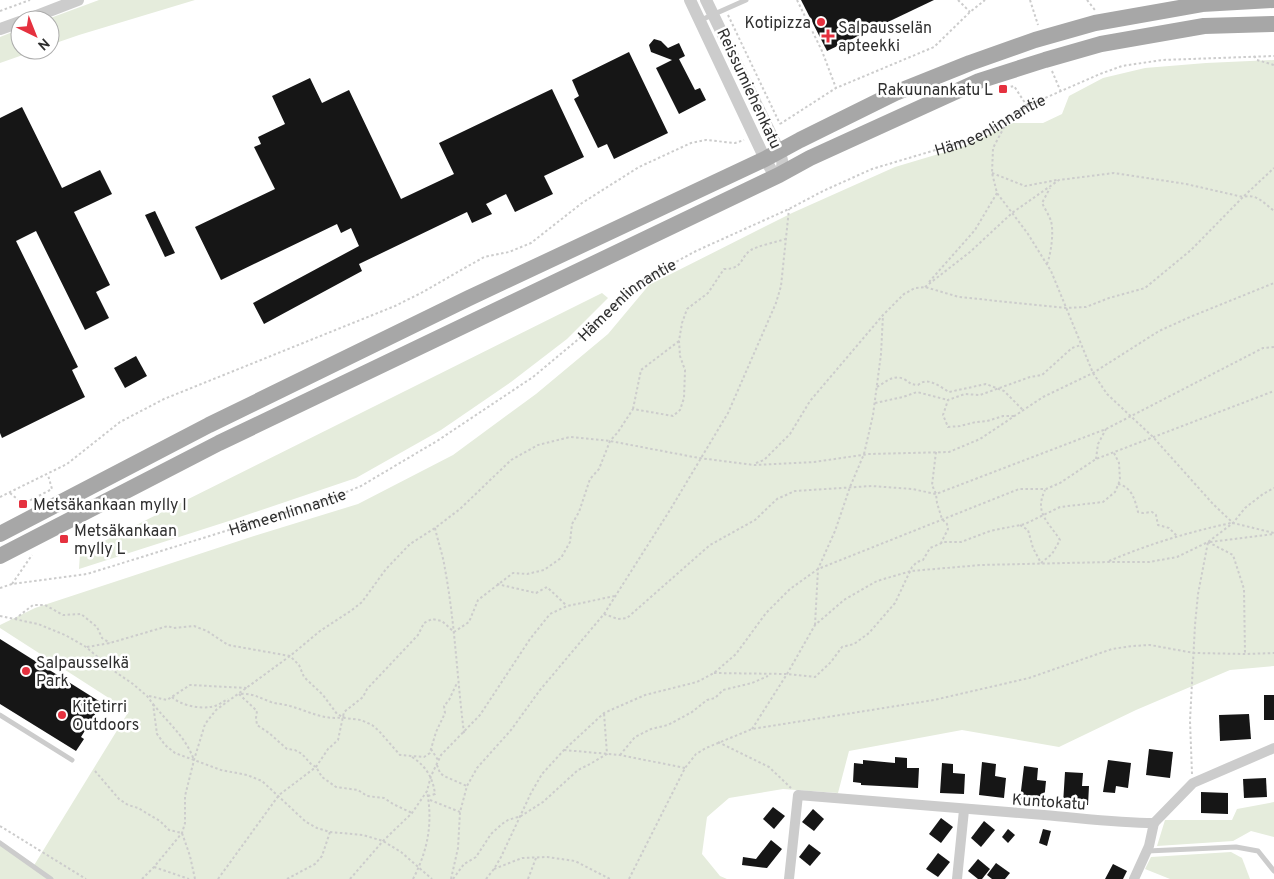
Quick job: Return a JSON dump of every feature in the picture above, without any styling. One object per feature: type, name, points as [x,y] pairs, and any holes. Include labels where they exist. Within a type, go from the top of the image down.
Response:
[{"type":"main road","points":[[0,534],[209,425],[469,298],[772,155],[895,93],[970,63],[1035,40],[1095,23],[1182,4],[1274,0]]},
{"type":"main road","points":[[0,556],[220,443],[779,175],[810,158],[979,81],[1101,44],[1204,26],[1274,24]]},
{"type":"street","points":[[52,10],[78,0]]},
{"type":"street","name":"Reissumiehenkatu","points":[[690,0],[701,20],[754,137],[772,155]]},
{"type":"street","name":"Reissumiehenkatu","points":[[706,0],[719,11],[774,127],[772,171],[779,175]]},
{"type":"street","points":[[1134,879],[1147,851],[1154,823],[1192,783],[1274,748]]},
{"type":"street","points":[[789,879],[798,795]]},
{"type":"street","name":"Kuntokatu","points":[[798,795],[964,810],[1086,818],[1119,823],[1154,823]]},
{"type":"street","points":[[957,879],[964,810]]},
{"type":"lane","points":[[701,20],[746,0]]},
{"type":"lane","points":[[0,716],[72,760]]},
{"type":"lane","points":[[0,842],[51,879]]},
{"type":"lane","points":[[1147,851],[1236,847],[1258,851],[1274,872]]},
{"type":"path","points":[[0,11],[30,0]]},
{"type":"path","points":[[798,0],[822,51],[836,88]]},
{"type":"path","points":[[958,0],[970,12]]},
{"type":"path","points":[[719,11],[774,127],[836,88],[934,47],[985,0]]},
{"type":"path","points":[[1030,0],[1039,27]]},
{"type":"path","points":[[1253,56],[1257,60],[1274,65]]},
{"type":"path","name":"Hämeenlinnantie","points":[[0,588],[12,584],[87,574],[322,501],[361,486],[437,441],[533,377],[581,337],[629,290],[648,277],[696,251],[872,169],[969,140],[1027,106],[1122,66],[1140,62],[1274,56]]},
{"type":"path","points":[[1051,67],[1060,92]]},
{"type":"path","points":[[994,91],[1014,86],[1027,106]]},
{"type":"path","points":[[1009,118],[993,148],[992,174],[997,193],[1028,234],[1052,271],[1093,373],[1107,394],[1153,437],[1213,504],[1233,523]]},
{"type":"path","points":[[0,497],[67,464],[120,422],[164,399],[395,306],[484,257],[509,252],[531,243],[582,203],[639,167],[691,143],[706,140],[735,143],[754,137]]},
{"type":"path","points":[[925,286],[959,296],[1066,308],[1086,307],[1109,298],[1145,288],[1191,250],[1274,168]]},
{"type":"path","points":[[992,174],[1026,186],[1114,173],[1186,184],[1243,197],[1250,195],[1256,197],[1274,211]]},
{"type":"path","points":[[754,464],[764,460],[790,434],[810,401],[904,294],[915,288],[925,286],[970,252],[1012,214],[1059,180]]},
{"type":"path","points":[[1047,264],[1052,243],[1051,222],[1042,203],[1051,186]]},
{"type":"path","points":[[925,286],[975,230],[997,193]]},
{"type":"path","points":[[452,879],[458,848],[460,812],[467,786],[477,768],[511,730],[540,690],[604,614],[670,510],[728,413],[776,303],[781,286],[788,209]]},
{"type":"path","points":[[633,409],[673,416],[680,410],[684,398],[685,370],[680,356],[679,341],[687,309],[708,293],[724,269],[731,269],[742,264],[746,255],[752,249],[785,239]]},
{"type":"path","points":[[172,697],[187,704],[210,707],[239,694],[290,656],[320,630],[362,602],[398,555],[410,544],[460,510],[511,460],[538,445],[570,437],[610,441],[700,458],[754,464],[814,462],[864,454],[949,452],[980,439],[1043,396],[1093,373],[1160,331],[1190,317],[1273,285]]},
{"type":"path","points":[[815,625],[818,569],[835,531],[864,454],[875,403],[884,315]]},
{"type":"path","points":[[454,632],[469,622],[478,600],[497,584],[513,573],[527,574],[544,570],[560,558],[570,542],[572,524],[579,512],[590,479],[598,469],[610,441],[633,409],[641,370],[679,341]]},
{"type":"path","points":[[875,403],[904,397],[916,392],[948,400],[966,394],[980,395],[1030,377],[1042,375],[1072,348],[1081,345]]},
{"type":"path","points":[[604,614],[618,619],[627,618],[710,545],[755,520],[777,499],[795,491],[882,486],[936,494],[1106,429],[1263,348],[1274,347]]},
{"type":"path","points":[[876,388],[888,380],[899,378],[913,385],[929,381],[949,392],[986,384],[1004,391],[1023,410]]},
{"type":"path","points":[[486,879],[494,869],[521,816],[530,793],[542,774],[564,750],[604,713],[645,695],[697,682],[714,673],[736,654],[766,613],[790,589],[818,569],[1019,489],[1046,489],[1060,483],[1096,459],[1274,391]]},
{"type":"path","points":[[948,400],[943,414],[948,426],[987,422],[1003,416],[1014,416]]},
{"type":"path","points":[[1096,459],[1098,444],[1106,429]]},
{"type":"path","points":[[936,452],[932,485],[942,519],[948,529],[941,543]]},
{"type":"path","points":[[714,673],[787,674],[815,677],[831,662],[842,647],[854,644],[869,633],[895,603],[912,567],[917,562],[923,560],[930,548],[941,543],[961,542],[990,531],[1020,525],[1060,507],[1103,502],[1115,492],[1121,471],[1114,452]]},
{"type":"path","points":[[10,493],[23,504],[52,489],[48,475]]},
{"type":"path","points":[[1118,484],[1122,485],[1135,498],[1138,512],[1152,512],[1156,515],[1158,525],[1169,528],[1177,536]]},
{"type":"path","points":[[752,730],[815,625],[844,600],[878,581],[911,571],[981,565],[1149,562],[1177,557],[1208,542],[1233,523],[1245,508],[1274,488]]},
{"type":"path","points":[[1041,563],[1052,554],[1060,540],[1040,510],[1041,499],[1046,489]]},
{"type":"path","points":[[1109,562],[1141,548],[1177,536],[1233,523],[1274,533]]},
{"type":"path","points":[[1020,525],[1028,530],[1033,548],[1041,563]]},
{"type":"path","points":[[435,528],[445,568],[454,632],[457,683],[464,733]]},
{"type":"path","points":[[1208,542],[1274,533]]},
{"type":"path","points":[[1192,783],[1190,721],[1194,653],[1198,594],[1208,542]]},
{"type":"path","points":[[1208,542],[1233,555],[1244,588],[1245,654]]},
{"type":"path","points":[[12,584],[33,554]]},
{"type":"path","points":[[497,584],[536,593],[547,588],[567,606]]},
{"type":"path","points":[[350,879],[383,841],[412,813],[427,791],[431,776],[441,755],[480,715],[535,632],[550,614],[567,606],[616,595]]},
{"type":"path","points":[[15,619],[33,605],[45,605],[63,615],[81,614],[96,627],[102,638],[110,643]]},
{"type":"path","points":[[0,616],[38,624],[86,647],[147,696],[189,746],[194,760]]},
{"type":"path","points":[[218,879],[278,795],[316,767],[328,749],[338,740],[344,712],[363,697],[366,689],[418,635],[424,623],[432,619],[442,621],[454,632]]},
{"type":"path","points":[[86,647],[110,643],[168,626],[173,628],[194,626],[207,631],[228,645],[290,656],[299,665],[304,677],[323,694],[337,714],[372,725],[400,755],[411,757],[418,761],[431,776],[435,794],[429,798]]},
{"type":"path","points":[[629,879],[685,768],[696,754],[718,742],[752,730],[934,700],[1029,678],[1112,649],[1132,646],[1150,645],[1194,653],[1245,654],[1274,652]]},
{"type":"path","points":[[620,755],[635,737],[668,725],[692,712],[707,700],[715,698],[723,690],[752,683],[770,674]]},
{"type":"path","points":[[411,757],[416,755],[424,757],[430,753],[436,732],[445,713],[444,706],[457,683]]},
{"type":"path","points":[[147,696],[167,700],[190,685],[247,688]]},
{"type":"path","points":[[239,694],[250,693],[274,703],[293,707],[318,716],[337,719],[344,717]]},
{"type":"path","points":[[239,694],[257,711],[257,725],[287,749],[295,750],[316,767],[322,777],[336,787],[358,790],[367,796],[384,798],[412,813]]},
{"type":"path","points":[[142,879],[182,833],[185,823],[185,796],[205,724],[216,710],[235,696]]},
{"type":"path","points":[[153,704],[157,734],[165,745],[175,753],[221,770],[262,780],[306,822],[330,832],[363,835],[383,841],[402,852],[432,879]]},
{"type":"path","points":[[604,713],[607,754]]},
{"type":"path","points":[[718,742],[769,767],[798,795]]},
{"type":"path","points":[[432,749],[438,761]]},
{"type":"path","points":[[564,750],[620,755],[685,768]]},
{"type":"path","points":[[452,879],[464,864],[476,857],[491,834],[508,820],[521,816],[543,802],[578,770],[607,754]]},
{"type":"path","points":[[437,764],[440,773],[444,776],[467,786]]},
{"type":"path","points":[[95,771],[119,799],[160,821],[169,830],[182,833]]},
{"type":"path","points":[[413,879],[428,841],[431,814],[427,791]]},
{"type":"path","points":[[429,798],[460,812]]},
{"type":"path","points":[[0,826],[86,879]]},
{"type":"path","points":[[287,879],[315,864],[322,856],[330,832]]},
{"type":"path","points":[[182,833],[195,879]]},
{"type":"path","points":[[528,879],[536,857]]},
{"type":"path","points":[[494,869],[522,858],[548,857],[575,860],[610,879]]},
{"type":"path","points":[[154,867],[189,879]]},
{"type":"green space","points":[[99,0],[195,0],[60,42],[60,14]]},
{"type":"green space","points":[[10,33],[10,59],[0,63],[0,37]]},
{"type":"green space","points":[[1274,60],[1274,666],[1230,670],[1136,710],[1059,747],[962,730],[849,751],[838,793],[783,789],[729,798],[707,817],[702,854],[720,876],[727,879],[0,879],[0,845],[33,867],[129,711],[0,628],[0,625],[35,608],[358,504],[453,455],[536,394],[608,334],[649,285],[792,213],[895,167],[962,147],[1013,123],[1043,123],[1062,114],[1069,96],[1103,78],[1145,68]]},
{"type":"green space","points":[[602,293],[608,298],[567,339],[511,382],[441,430],[356,478],[79,569],[80,553]]},
{"type":"green space","points":[[1274,802],[1274,837],[1251,831],[1233,841],[1157,846],[1165,820],[1232,820],[1237,809]]},
{"type":"green space","points":[[1231,852],[1242,858],[1250,879],[1170,879],[1145,869],[1151,857]]},
{"type":"building","points":[[801,0],[934,0],[827,51]]},
{"type":"building","points":[[654,39],[661,41],[668,48],[679,43],[685,56],[679,59],[695,90],[700,88],[706,100],[679,114],[656,68],[672,60],[651,52],[649,45]]},
{"type":"building","points":[[629,52],[668,133],[614,159],[607,144],[598,148],[574,99],[579,96],[572,80]]},
{"type":"building","points":[[310,78],[322,103],[349,90],[401,199],[454,174],[439,143],[552,89],[584,157],[544,176],[553,194],[515,212],[506,194],[486,204],[492,214],[472,223],[467,212],[359,264],[362,271],[264,324],[253,303],[359,246],[351,228],[341,233],[337,224],[221,280],[195,227],[275,189],[254,147],[261,144],[258,137],[285,124],[272,96]]},
{"type":"building","points":[[22,107],[62,188],[100,170],[112,194],[74,212],[110,285],[96,292],[109,318],[85,330],[36,231],[16,241],[78,367],[72,370],[85,397],[2,438],[0,433],[0,118]]},
{"type":"building","points":[[155,211],[175,253],[165,257],[145,215]]},
{"type":"building","points":[[136,356],[147,376],[125,388],[114,368]]},
{"type":"building","name":"Salpausselkä Park","points":[[0,639],[102,703],[81,737],[84,739],[76,751],[0,704]]},
{"type":"building","points":[[1264,695],[1274,695],[1274,720],[1264,720]]},
{"type":"building","points":[[1249,714],[1251,739],[1220,741],[1219,715]]},
{"type":"building","points":[[1149,749],[1173,752],[1170,778],[1146,775]]},
{"type":"building","points":[[895,757],[907,758],[907,768],[919,768],[918,788],[861,785],[861,783],[853,782],[854,763],[863,764],[863,760],[895,763]]},
{"type":"building","points":[[1108,760],[1131,763],[1128,788],[1116,786],[1115,793],[1103,792]]},
{"type":"building","points":[[982,762],[996,764],[995,776],[1006,778],[1004,798],[979,795]]},
{"type":"building","points":[[942,763],[953,764],[953,773],[965,774],[964,794],[940,793]]},
{"type":"building","points":[[1024,766],[1038,768],[1037,780],[1046,781],[1044,801],[1020,799]]},
{"type":"building","points":[[1065,772],[1083,773],[1082,786],[1089,786],[1088,805],[1063,804]]},
{"type":"building","points":[[1266,778],[1267,797],[1244,798],[1243,779]]},
{"type":"building","points":[[1201,792],[1228,793],[1228,814],[1201,813]]},
{"type":"building","points":[[773,807],[785,816],[774,829],[763,819]]},
{"type":"building","points":[[813,809],[824,819],[814,831],[802,822]]},
{"type":"building","points":[[941,818],[953,827],[941,843],[929,834]]},
{"type":"building","points":[[984,821],[995,830],[981,847],[971,838]]},
{"type":"building","points":[[1008,829],[1015,835],[1008,843],[1002,837]]},
{"type":"building","points":[[1043,829],[1051,831],[1047,846],[1039,843]]},
{"type":"building","points":[[771,840],[782,849],[767,868],[742,865],[743,857],[756,859]]},
{"type":"building","points":[[809,844],[821,853],[810,866],[799,857]]},
{"type":"building","points":[[938,853],[950,862],[938,877],[926,869]]},
{"type":"building","points":[[978,859],[990,869],[982,879],[978,879],[968,871]]},
{"type":"building","points":[[996,863],[1010,873],[1005,879],[992,879],[987,875]]},
{"type":"building","points":[[1113,864],[1127,871],[1123,879],[1105,879]]},
{"type":"place","name":"Kotipizza","points":[[821,22]]},
{"type":"place","name":"Salpausselän apteekki","points":[[828,36]]},
{"type":"place","name":"Rakuunankatu L","points":[[1003,89]]},
{"type":"place","name":"Metsäkankaan mylly I","points":[[23,504]]},
{"type":"place","name":"Metsäkankaan mylly L","points":[[64,539]]},
{"type":"place","name":"Salpausselkä Park","points":[[26,671]]},
{"type":"place","name":"Kitetirri Outdoors","points":[[62,715]]}]
